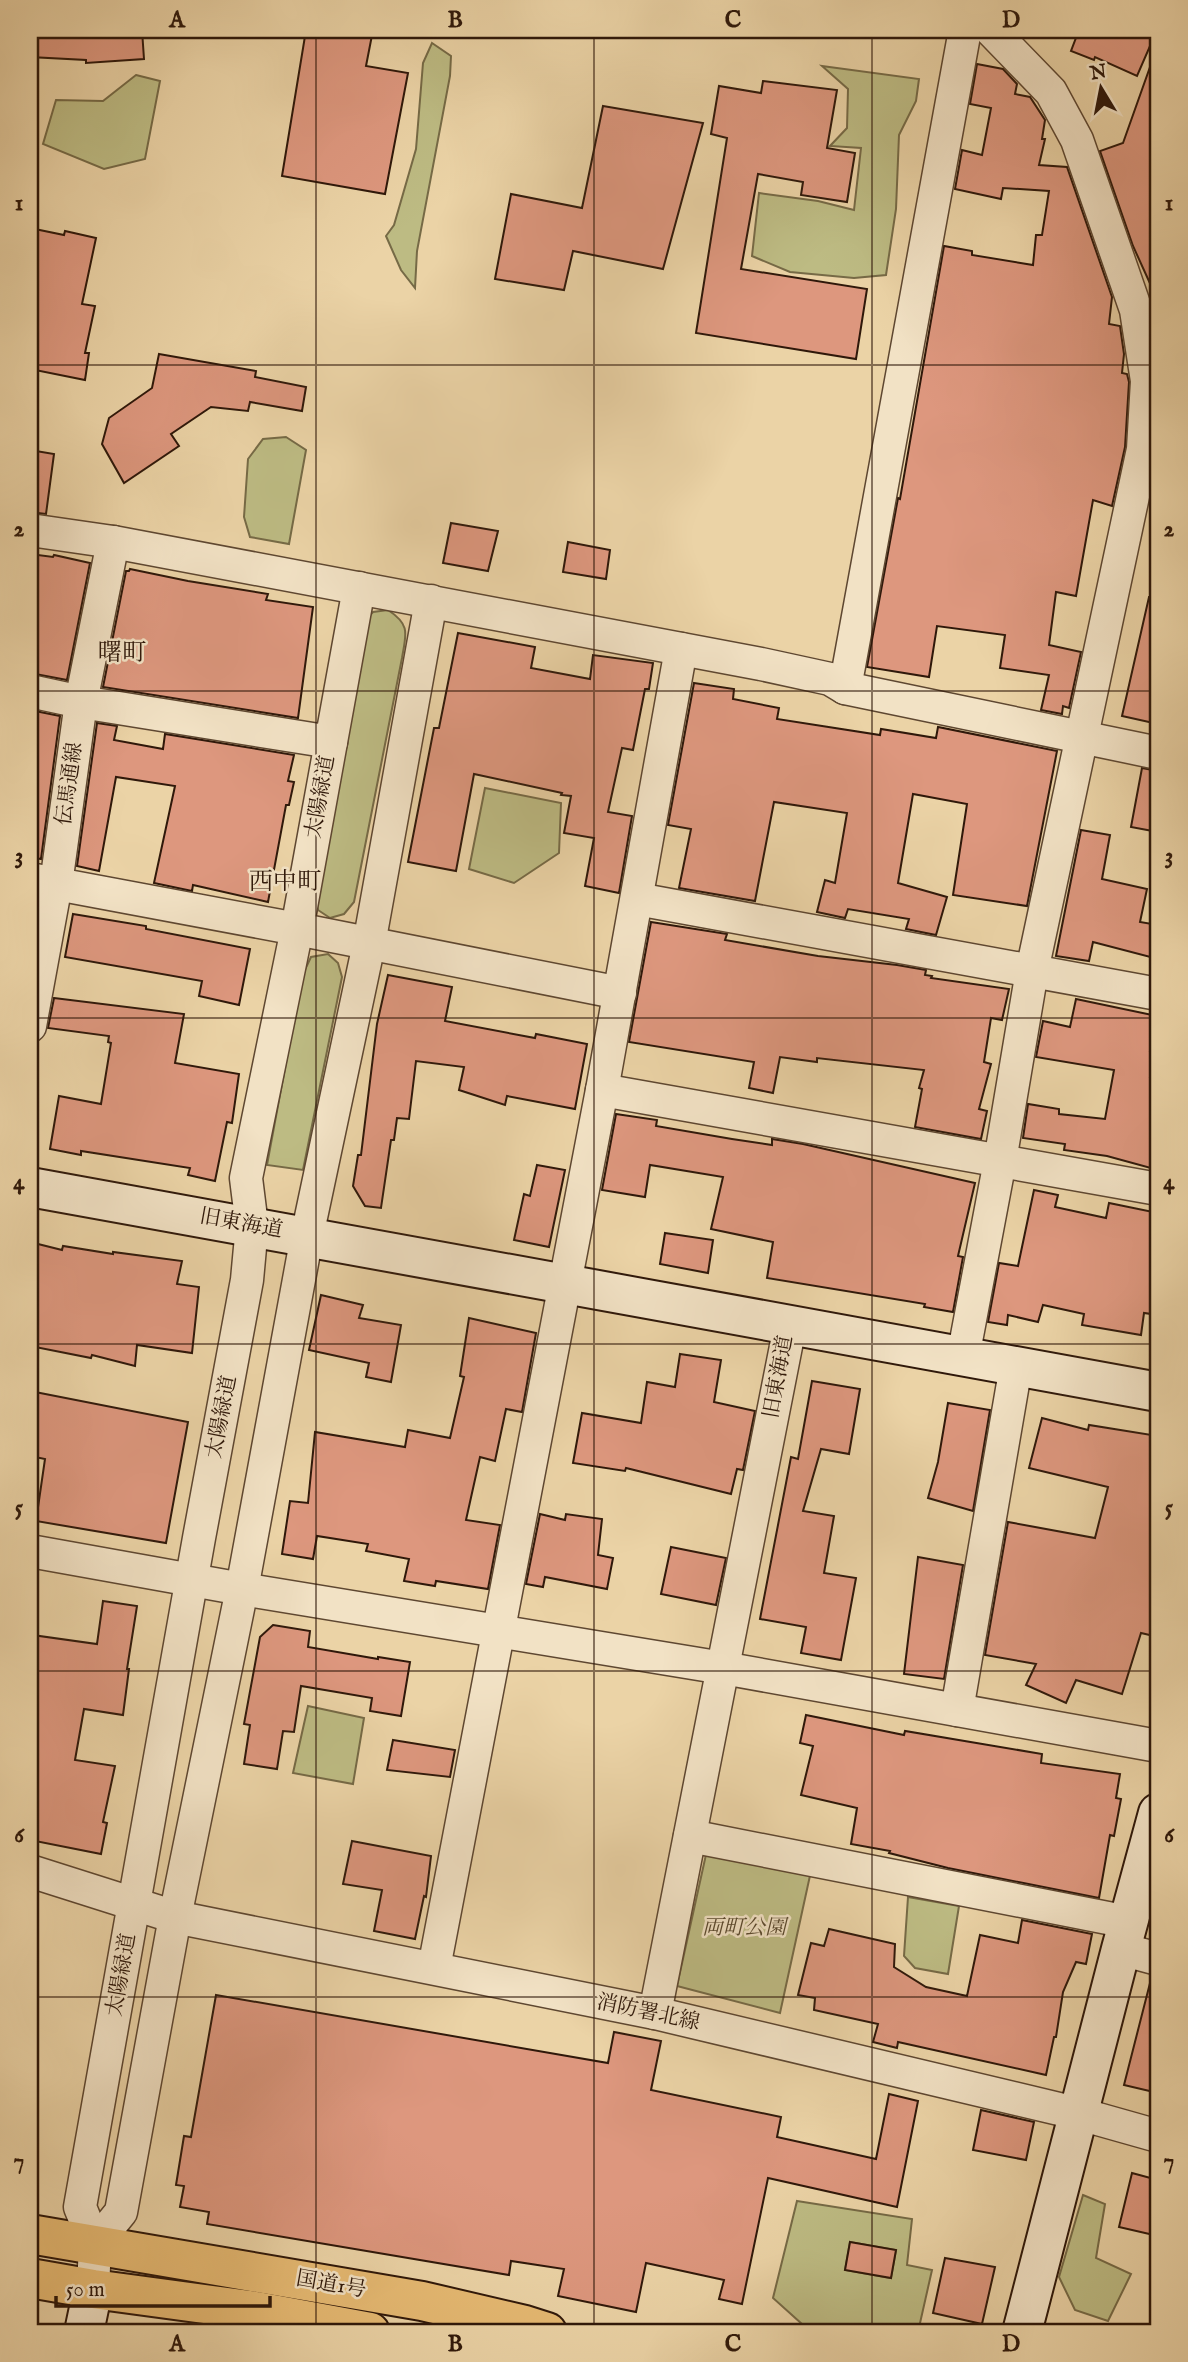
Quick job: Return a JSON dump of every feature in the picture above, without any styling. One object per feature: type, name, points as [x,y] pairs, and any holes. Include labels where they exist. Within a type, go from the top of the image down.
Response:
[{"type":"highway","name":"国道1号","points":[[30,2234],[422,2301],[547,2332]]},
{"type":"highway","name":"国道1号","points":[[30,2278],[256,2311],[370,2332]]},
{"type":"street","points":[[845,688],[965,30]]},
{"type":"street","points":[[963,1357],[1032,971],[1082,736],[1150,451],[1147,381],[1136,310],[1077,140],[1051,92],[991,30]]},
{"type":"street","points":[[30,530],[113,542],[681,649],[830,679],[845,688],[1158,753]]},
{"type":"street","name":"伝馬通線","points":[[30,1026],[43,881],[113,542]]},
{"type":"street","name":"太陽緑道","points":[[93,2289],[95,2245],[80,2207],[247,1280],[252,1226],[246,1178],[297,929],[359,588]]},
{"type":"street","name":"太陽緑道","points":[[95,2245],[121,2212],[175,1917],[242,1589],[307,1236],[369,944],[432,601]]},
{"type":"street","points":[[434,1968],[602,1090],[681,649]]},
{"type":"street","points":[[30,691],[82,702],[331,742]]},
{"type":"street","points":[[43,881],[620,993]]},
{"type":"street","points":[[637,899],[1158,994]]},
{"type":"street","points":[[602,1090],[1158,1189]]},
{"type":"street","name":"旧東海道","points":[[30,1187],[790,1326],[655,2013]]},
{"type":"street","points":[[790,1326],[1158,1392]]},
{"type":"street","points":[[957,1710],[1016,1366]]},
{"type":"street","points":[[30,1551],[242,1589],[723,1668],[1158,1746]]},
{"type":"street","points":[[1022,2332],[1158,1813]]},
{"type":"street","points":[[690,1836],[1124,1936],[1158,1959]]},
{"type":"street","points":[[30,1871],[135,1903]]},
{"type":"street","name":"消防署北線","points":[[135,1903],[175,1917],[655,2013],[1158,2136]]},
{"type":"street","points":[[84,2332],[93,2289]]},
{"type":"green space","points":[[432,43],[451,56],[450,76],[417,251],[415,288],[401,270],[386,236],[394,225],[416,149],[423,63]]},
{"type":"green space","points":[[822,66],[919,79],[916,101],[899,135],[896,209],[886,275],[854,278],[790,272],[752,256],[759,193],[818,201],[854,210],[861,148],[830,146],[847,128],[848,89]]},
{"type":"green space","points":[[136,75],[160,81],[145,159],[104,169],[43,144],[56,100],[103,101]]},
{"type":"green space","points":[[286,437],[306,450],[289,544],[250,537],[244,517],[248,459],[263,439]]},
{"type":"green space","points":[[388,610],[404,625],[402,658],[354,902],[344,914],[330,918],[318,910],[314,894],[361,625],[373,612]]},
{"type":"green space","points":[[485,788],[561,803],[559,853],[514,883],[469,869]]},
{"type":"green space","points":[[328,954],[338,963],[342,977],[303,1170],[267,1165],[302,976],[311,957]]},
{"type":"green space","points":[[308,1706],[364,1718],[353,1784],[293,1773]]},
{"type":"green space","name":"両町公園","points":[[707,1850],[811,1871],[780,2013],[677,1986]]},
{"type":"green space","points":[[908,1897],[959,1906],[948,1974],[915,1968],[904,1956]]},
{"type":"green space","points":[[1083,2195],[1105,2204],[1096,2258],[1131,2274],[1108,2321],[1075,2310],[1059,2277]]},
{"type":"green space","points":[[797,2201],[912,2219],[907,2265],[932,2270],[918,2332],[847,2332],[802,2324],[773,2298]],"holes":[[[850,2242],[896,2250],[891,2278],[845,2270]]]},
{"type":"building","points":[[30,30],[142,30],[144,59],[86,63],[86,60],[30,57]]},
{"type":"building","points":[[306,30],[373,30],[366,66],[408,73],[385,194],[282,176]]},
{"type":"building","points":[[1079,30],[1157,30],[1137,76],[1095,57],[1094,60],[1071,51]]},
{"type":"building","points":[[1155,53],[1158,54],[1158,301],[1133,246],[1100,151],[1123,143]]},
{"type":"building","points":[[977,64],[1003,69],[1017,84],[1015,94],[1030,97],[1045,120],[1042,139],[1045,139],[1039,165],[1067,167],[1112,297],[1109,324],[1120,326],[1124,354],[1122,373],[1127,374],[1129,382],[1125,447],[1112,506],[1093,500],[1076,596],[1056,592],[1049,645],[1081,652],[1069,708],[1063,706],[1062,714],[1041,710],[1049,675],[1000,668],[1005,635],[937,626],[929,677],[867,667],[898,498],[900,499],[944,246],[972,251],[972,255],[1033,265],[1036,235],[1042,235],[1049,191],[1003,188],[1001,199],[955,189],[962,150],[982,155],[991,108],[970,104]]},
{"type":"building","points":[[763,81],[837,90],[827,148],[855,153],[847,202],[801,195],[803,182],[758,174],[741,269],[867,289],[856,359],[696,333],[727,138],[711,134],[719,86],[761,93]]},
{"type":"building","points":[[603,106],[703,123],[663,269],[573,251],[564,290],[495,279],[511,194],[582,208]]},
{"type":"building","points":[[30,228],[64,235],[65,231],[96,238],[82,304],[95,306],[85,353],[89,353],[85,380],[30,369],[30,319],[36,286],[30,285]]},
{"type":"building","points":[[159,354],[256,371],[255,377],[306,387],[302,411],[250,402],[248,411],[211,407],[171,434],[179,446],[124,483],[102,444],[109,418],[152,388]]},
{"type":"building","points":[[30,450],[54,454],[46,514],[30,512]]},
{"type":"building","points":[[451,523],[498,531],[488,571],[443,563]]},
{"type":"building","points":[[568,542],[610,550],[606,579],[563,572]]},
{"type":"building","points":[[30,554],[54,555],[90,563],[67,680],[30,673]]},
{"type":"building","points":[[130,569],[268,594],[266,600],[313,607],[298,718],[103,687],[126,571]]},
{"type":"building","points":[[1149,597],[1158,598],[1158,724],[1122,716]]},
{"type":"building","points":[[458,633],[535,647],[531,668],[590,679],[593,655],[653,663],[633,750],[622,748],[608,812],[632,816],[619,893],[585,886],[594,838],[564,833],[571,796],[474,774],[456,871],[408,862],[434,728],[439,728]]},
{"type":"building","points":[[694,683],[734,689],[733,699],[779,708],[777,719],[880,735],[881,729],[936,738],[938,727],[1057,751],[1027,906],[953,895],[967,804],[913,794],[898,883],[947,897],[936,935],[906,929],[909,919],[848,909],[845,918],[817,912],[825,880],[835,883],[847,813],[774,802],[755,901],[679,888],[691,829],[668,825]]},
{"type":"building","points":[[30,710],[60,716],[41,859],[30,857]]},
{"type":"building","points":[[97,723],[117,726],[114,740],[163,749],[165,734],[294,755],[288,781],[294,782],[289,805],[286,805],[268,902],[193,885],[192,891],[154,883],[175,786],[116,777],[99,871],[77,866]]},
{"type":"building","points":[[1142,768],[1158,771],[1158,832],[1131,827]]},
{"type":"building","points":[[1081,830],[1110,835],[1102,879],[1147,889],[1140,922],[1158,925],[1158,959],[1093,942],[1089,961],[1056,956]]},
{"type":"building","points":[[73,914],[146,926],[146,929],[250,949],[239,1005],[199,996],[202,981],[65,957]]},
{"type":"building","points":[[651,922],[727,934],[725,940],[926,970],[925,975],[932,976],[931,978],[1009,989],[1002,1020],[991,1018],[984,1062],[991,1064],[979,1109],[987,1111],[981,1139],[915,1127],[922,1089],[919,1088],[924,1070],[817,1058],[817,1062],[780,1057],[773,1093],[749,1088],[754,1062],[629,1042]]},
{"type":"building","points":[[388,975],[452,987],[445,1021],[535,1038],[536,1034],[587,1044],[575,1109],[507,1096],[505,1105],[459,1090],[464,1067],[416,1061],[409,1119],[397,1118],[381,1208],[365,1206],[353,1186],[358,1155],[361,1155],[377,1024]]},
{"type":"building","points":[[54,998],[184,1014],[175,1063],[239,1074],[232,1123],[227,1122],[215,1181],[188,1175],[190,1168],[81,1151],[81,1155],[50,1149],[59,1096],[101,1104],[111,1043],[108,1042],[109,1036],[48,1028]]},
{"type":"building","points":[[1076,999],[1157,1016],[1150,1051],[1154,1052],[1150,1077],[1158,1079],[1158,1170],[1107,1156],[1064,1150],[1065,1144],[1023,1138],[1028,1104],[1059,1109],[1059,1114],[1105,1119],[1114,1070],[1036,1057],[1043,1021],[1070,1027]]},
{"type":"building","points":[[616,1114],[657,1120],[656,1126],[732,1139],[772,1145],[772,1139],[803,1144],[975,1183],[958,1256],[963,1257],[953,1312],[924,1307],[925,1304],[767,1278],[773,1242],[711,1229],[723,1177],[650,1165],[645,1197],[602,1190]]},
{"type":"building","points":[[537,1165],[565,1170],[549,1247],[514,1240],[524,1194],[530,1196]]},
{"type":"building","points":[[1034,1190],[1058,1195],[1055,1207],[1106,1218],[1109,1203],[1158,1213],[1158,1315],[1144,1313],[1141,1335],[1082,1325],[1084,1314],[1043,1305],[1038,1322],[1008,1315],[1007,1325],[988,1322],[999,1263],[1018,1266]]},
{"type":"building","points":[[665,1233],[713,1240],[708,1273],[660,1264]]},
{"type":"building","points":[[30,1242],[62,1250],[63,1246],[182,1261],[177,1284],[199,1287],[192,1353],[137,1345],[135,1366],[92,1355],[91,1358],[30,1346]]},
{"type":"building","points":[[321,1295],[363,1305],[359,1318],[401,1325],[391,1382],[366,1377],[369,1363],[309,1350]]},
{"type":"building","points":[[469,1318],[536,1333],[522,1412],[506,1409],[495,1461],[480,1457],[466,1520],[500,1525],[488,1589],[436,1581],[435,1586],[404,1581],[409,1559],[366,1551],[368,1544],[317,1536],[313,1559],[282,1554],[290,1501],[308,1503],[315,1432],[405,1447],[408,1430],[450,1438],[464,1377],[460,1376]]},
{"type":"building","points":[[680,1354],[721,1360],[714,1402],[755,1411],[743,1470],[737,1469],[731,1494],[626,1468],[625,1471],[573,1463],[582,1413],[641,1423],[647,1382],[675,1387]]},
{"type":"building","points":[[812,1381],[860,1389],[849,1454],[821,1449],[803,1511],[834,1516],[824,1573],[856,1578],[841,1660],[801,1653],[806,1627],[760,1619],[791,1457],[798,1459]]},
{"type":"building","points":[[30,1391],[188,1422],[166,1543],[36,1521],[45,1459],[30,1456]]},
{"type":"building","points":[[948,1403],[990,1410],[973,1511],[928,1498],[938,1462]]},
{"type":"building","points":[[1042,1418],[1088,1430],[1089,1425],[1158,1436],[1158,1637],[1141,1633],[1122,1694],[1076,1680],[1066,1703],[1026,1685],[1036,1664],[985,1655],[1008,1522],[1095,1538],[1108,1487],[1029,1468]]},
{"type":"building","points":[[540,1514],[565,1520],[566,1514],[602,1519],[598,1555],[613,1558],[607,1589],[545,1577],[543,1587],[526,1584]]},
{"type":"building","points":[[671,1547],[726,1558],[716,1605],[661,1594]]},
{"type":"building","points":[[918,1557],[963,1565],[944,1679],[904,1674]]},
{"type":"building","points":[[103,1601],[137,1606],[123,1715],[84,1709],[75,1760],[115,1766],[103,1822],[107,1823],[101,1854],[30,1840],[30,1650],[32,1635],[97,1644]]},
{"type":"building","points":[[273,1625],[310,1631],[308,1647],[410,1662],[401,1716],[370,1711],[372,1698],[301,1686],[294,1732],[283,1731],[277,1769],[244,1764],[250,1725],[244,1724],[260,1637]]},
{"type":"building","points":[[806,1715],[904,1735],[905,1731],[1042,1754],[1041,1763],[1120,1774],[1116,1798],[1121,1799],[1114,1836],[1110,1835],[1099,1898],[948,1868],[889,1853],[890,1851],[851,1844],[857,1808],[801,1795],[813,1746],[800,1743]]},
{"type":"building","points":[[393,1740],[455,1750],[450,1777],[387,1770]]},
{"type":"building","points":[[352,1841],[431,1856],[426,1897],[424,1896],[415,1939],[374,1931],[382,1890],[343,1884]]},
{"type":"building","points":[[1022,1920],[1092,1934],[1086,1964],[1076,1962],[1063,1992],[1056,2037],[1046,2075],[898,2042],[897,2048],[873,2042],[878,2024],[814,2010],[815,1998],[798,1995],[811,1943],[824,1946],[829,1929],[895,1944],[894,1967],[926,1987],[967,1996],[980,1935],[1018,1943]]},
{"type":"building","points":[[1150,1983],[1158,1984],[1158,2093],[1124,2085]]},
{"type":"building","points":[[216,1995],[608,2063],[614,2032],[661,2041],[651,2090],[781,2117],[777,2137],[876,2159],[889,2094],[918,2101],[897,2207],[768,2178],[742,2304],[719,2299],[724,2280],[646,2263],[636,2312],[558,2296],[564,2269],[511,2261],[509,2275],[207,2224],[209,2212],[180,2207],[184,2186],[176,2185],[184,2136],[191,2137]]},
{"type":"building","points":[[981,2110],[1034,2122],[1026,2160],[973,2150]]},
{"type":"building","points":[[1132,2173],[1158,2180],[1158,2236],[1119,2227]]},
{"type":"building","points":[[850,2242],[896,2250],[891,2278],[845,2270]]},
{"type":"building","points":[[945,2258],[995,2267],[982,2324],[933,2313]]},
{"type":"district","name":"曙町","points":[[122,653]]},
{"type":"district","name":"西中町","points":[[285,882]]}]
